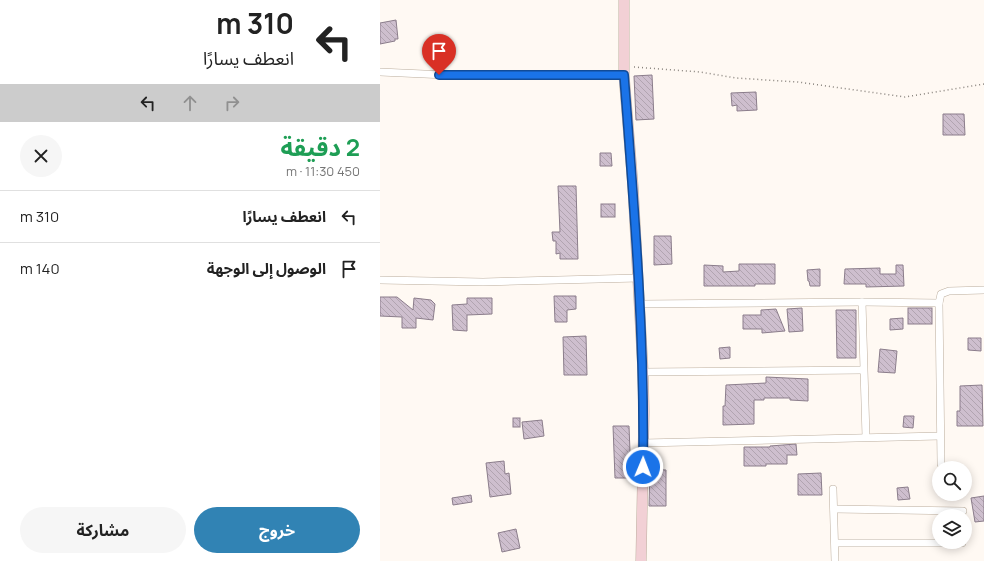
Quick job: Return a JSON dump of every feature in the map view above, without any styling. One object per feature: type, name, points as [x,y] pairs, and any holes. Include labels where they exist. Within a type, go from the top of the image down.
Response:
[{"type":"street","points":[[624,0],[624,71],[633,187],[643,372],[641,561]]},
{"type":"street","points":[[380,72],[468,76],[624,71]]},
{"type":"street","points":[[380,280],[483,282],[638,278]]},
{"type":"street","points":[[941,461],[939,303],[941,294],[949,291],[984,290]]},
{"type":"street","points":[[640,304],[862,302],[939,303]]},
{"type":"street","points":[[862,302],[866,438]]},
{"type":"street","points":[[643,372],[863,370]]},
{"type":"street","points":[[643,443],[940,436]]},
{"type":"street","points":[[833,490],[835,561]]},
{"type":"street","points":[[834,509],[932,510]]},
{"type":"street","points":[[835,543],[932,544]]},
{"type":"path","points":[[624,71],[650,67],[700,72],[736,78],[798,82],[905,97],[984,84]]},
{"type":"building","points":[[396,20],[398,39],[380,44],[380,23]]},
{"type":"building","points":[[652,75],[654,119],[636,120],[634,76]]},
{"type":"building","points":[[756,92],[757,110],[737,111],[737,105],[732,106],[731,93]]},
{"type":"building","points":[[943,114],[964,114],[965,135],[943,135]]},
{"type":"building","points":[[600,153],[611,153],[612,166],[600,166]]},
{"type":"building","points":[[558,186],[576,186],[578,259],[560,259],[560,253],[556,254],[556,241],[553,241],[552,232],[560,232]]},
{"type":"building","points":[[601,204],[615,204],[615,217],[601,217]]},
{"type":"building","points":[[654,236],[671,236],[672,264],[654,265]]},
{"type":"building","points":[[739,264],[775,264],[775,284],[755,284],[755,286],[704,286],[704,265],[723,266],[723,272],[739,271]]},
{"type":"building","points":[[896,265],[903,265],[904,286],[866,287],[866,284],[844,284],[845,269],[880,268],[880,274],[896,274]]},
{"type":"building","points":[[820,269],[820,286],[810,286],[807,270]]},
{"type":"building","points":[[554,296],[576,296],[576,309],[567,310],[567,322],[555,322]]},
{"type":"building","points":[[380,297],[397,297],[413,310],[414,298],[431,300],[435,304],[433,320],[416,318],[416,328],[402,328],[402,317],[380,316]]},
{"type":"building","points":[[467,298],[492,298],[492,314],[467,315],[467,331],[453,330],[452,305],[467,304]]},
{"type":"building","points":[[802,308],[803,331],[789,332],[787,309]]},
{"type":"building","points":[[908,308],[932,308],[932,324],[908,324]]},
{"type":"building","points":[[776,309],[785,331],[762,333],[762,329],[743,329],[743,315],[761,315],[761,310]]},
{"type":"building","points":[[836,310],[856,310],[856,358],[837,358]]},
{"type":"building","points":[[903,318],[903,329],[890,330],[890,319]]},
{"type":"building","points":[[586,336],[587,375],[564,375],[563,337]]},
{"type":"building","points":[[968,338],[981,338],[981,351],[968,350]]},
{"type":"building","points":[[730,347],[730,358],[720,359],[719,348]]},
{"type":"building","points":[[880,349],[897,351],[895,373],[878,372]]},
{"type":"building","points":[[766,377],[808,379],[808,401],[790,400],[790,398],[764,398],[764,400],[754,400],[754,424],[723,425],[723,406],[725,406],[726,385],[766,383]]},
{"type":"building","points":[[982,385],[983,426],[957,426],[957,411],[960,411],[960,386]]},
{"type":"building","points":[[904,416],[914,416],[913,428],[903,427]]},
{"type":"building","points":[[513,418],[520,418],[520,427],[513,427]]},
{"type":"building","points":[[542,420],[544,436],[524,439],[522,422]]},
{"type":"building","points":[[613,426],[629,426],[631,478],[615,478]]},
{"type":"building","points":[[796,444],[797,455],[787,455],[787,464],[744,466],[744,447],[770,447]]},
{"type":"building","points":[[504,461],[505,474],[509,473],[511,494],[490,497],[486,463]]},
{"type":"building","points":[[650,469],[666,470],[666,506],[649,506]]},
{"type":"building","points":[[821,473],[822,495],[798,495],[798,474]]},
{"type":"building","points":[[908,487],[910,499],[898,500],[897,488]]},
{"type":"building","points":[[471,495],[472,502],[453,505],[452,498]]},
{"type":"building","points":[[984,496],[984,521],[975,522],[972,498]]},
{"type":"building","points":[[516,529],[520,548],[502,552],[498,533]]},
{"type":"route","points":[[439,75],[624,75],[640,304],[644,412],[643,467]]}]
